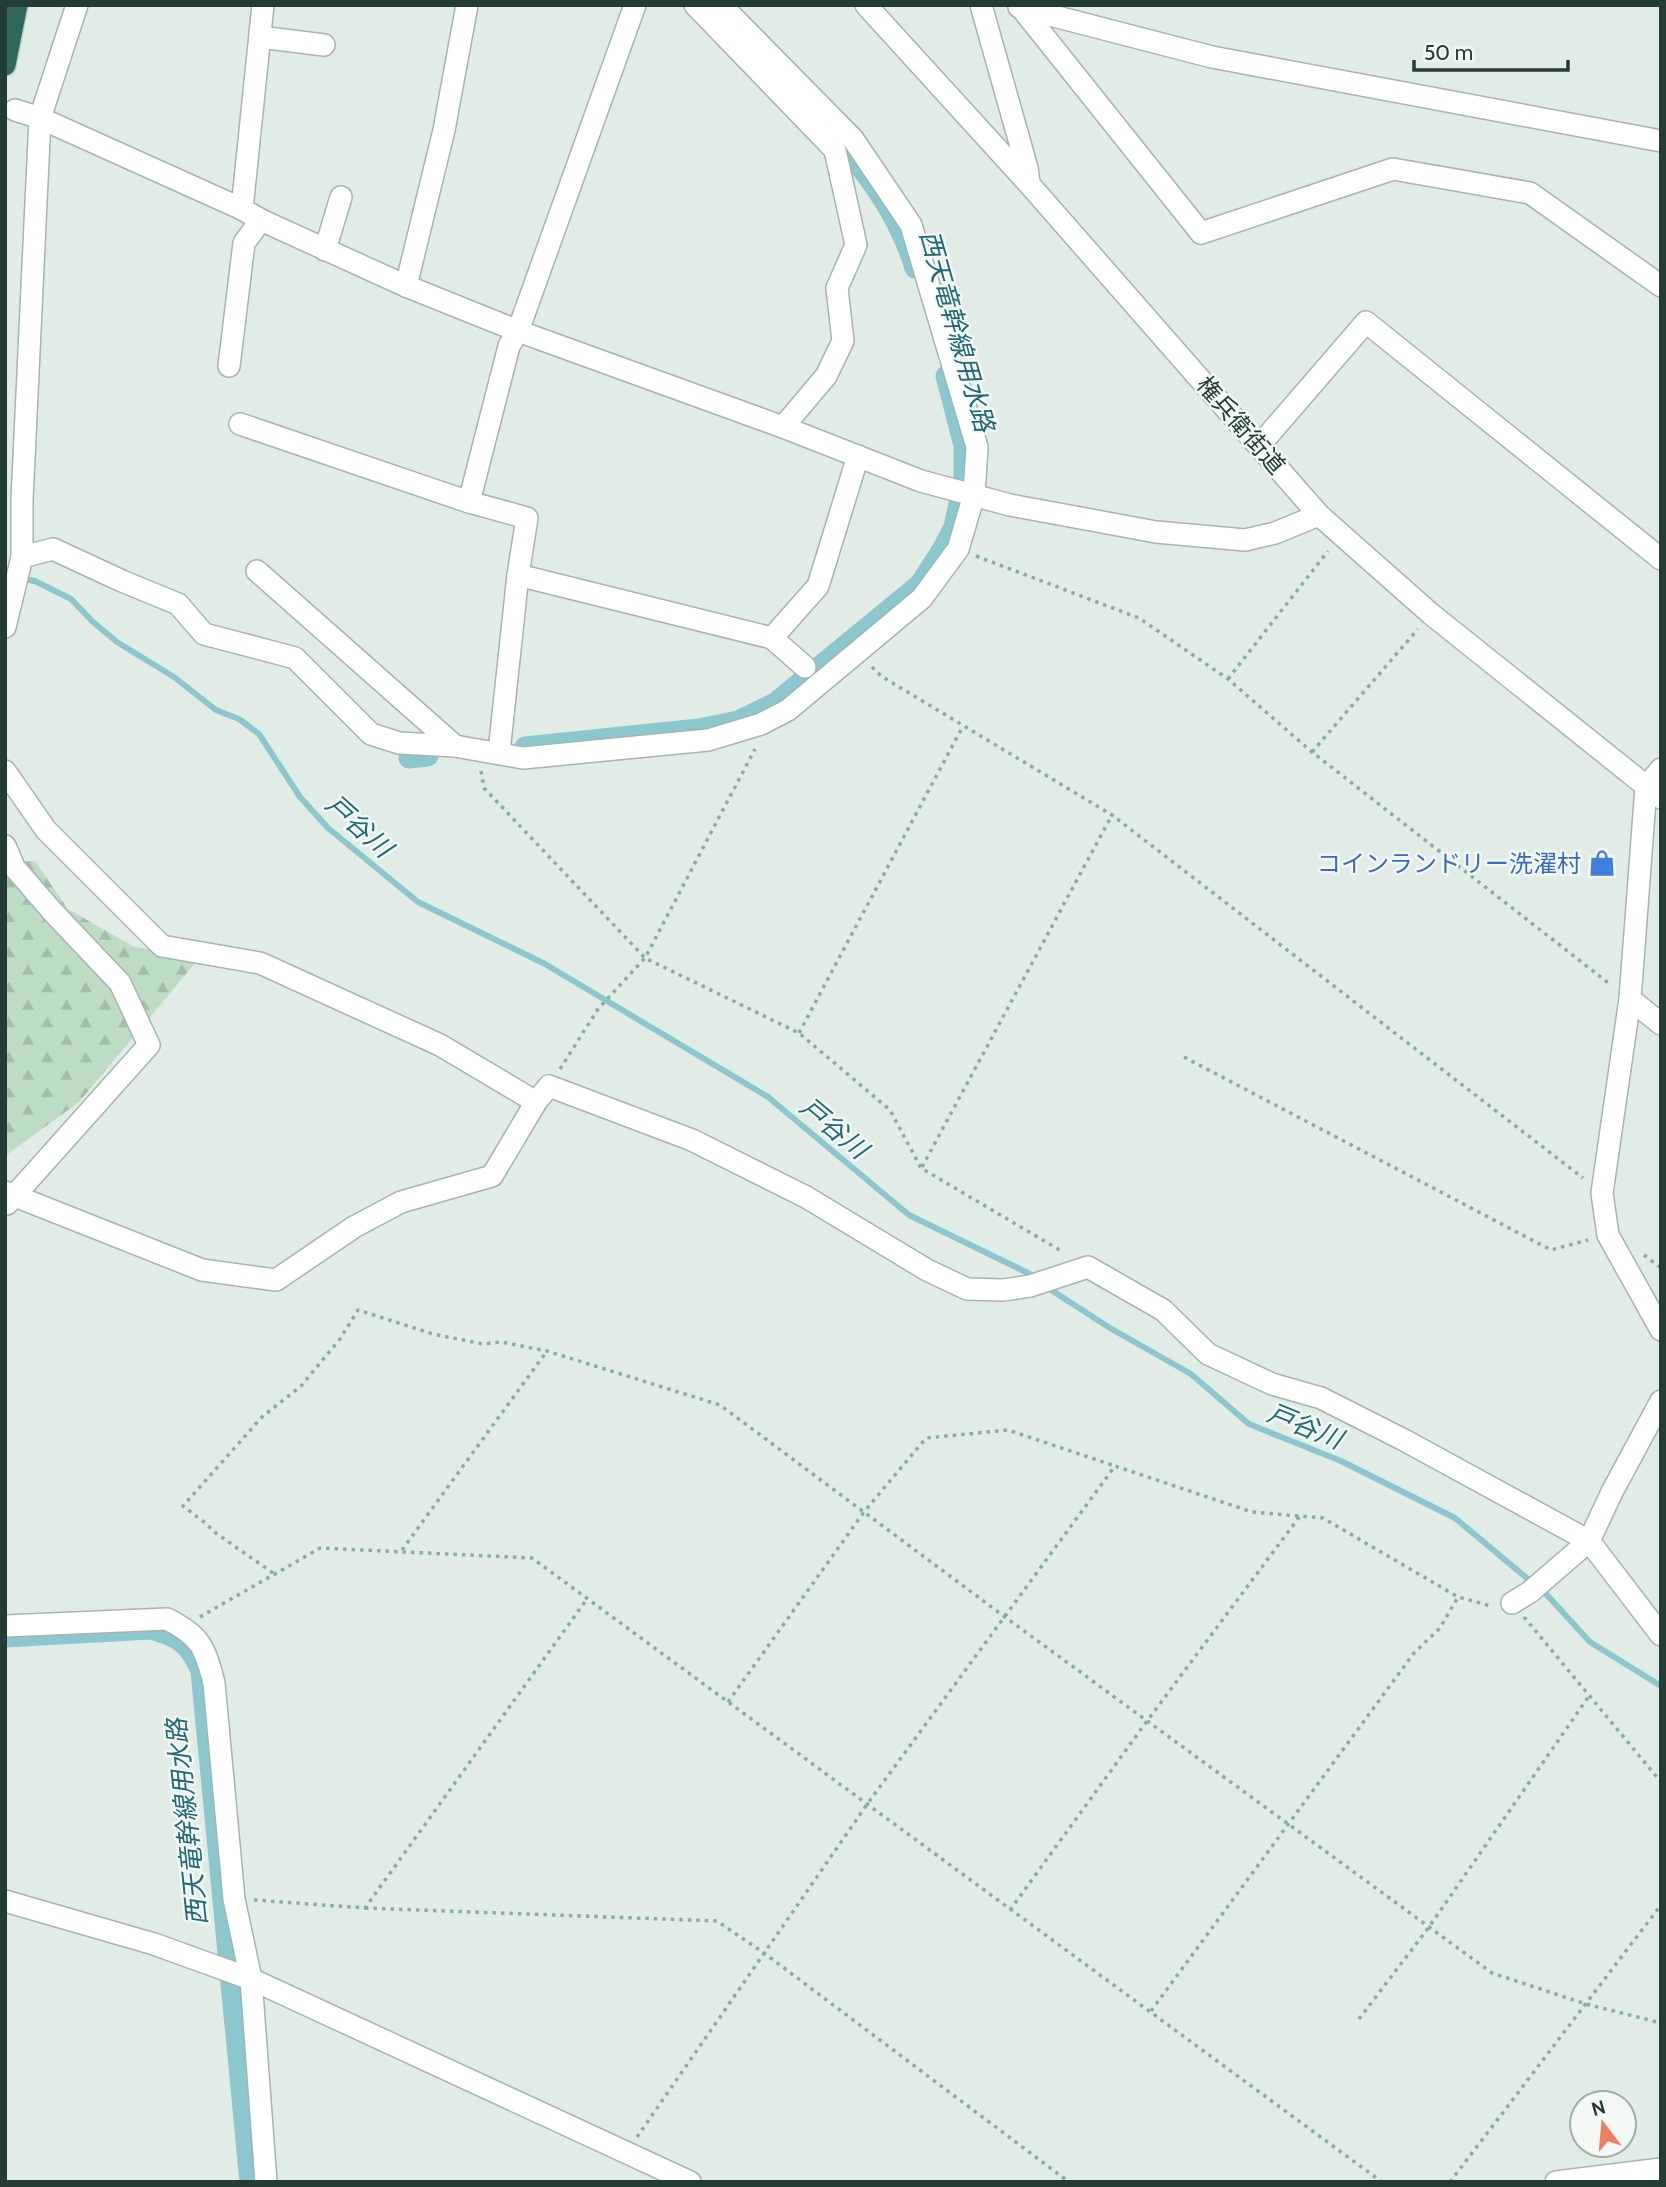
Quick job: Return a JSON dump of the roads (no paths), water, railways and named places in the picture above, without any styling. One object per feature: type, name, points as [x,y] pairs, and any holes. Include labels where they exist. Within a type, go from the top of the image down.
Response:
[{"type":"highway","points":[[5,65],[17,5]]},
{"type":"street","points":[[5,627],[21,561],[40,118],[77,5]]},
{"type":"street","points":[[242,209],[263,5]]},
{"type":"street","points":[[406,286],[444,130],[467,5]]},
{"type":"street","points":[[469,502],[509,346],[518,331],[635,5]]},
{"type":"street","points":[[695,5],[835,150],[856,245],[837,288],[843,341],[826,376],[783,427]]},
{"type":"street","points":[[21,561],[53,550],[178,604],[204,634],[295,658],[371,734],[398,743],[455,746],[523,758],[708,740],[761,724],[788,710],[922,598],[958,549],[974,495],[977,447],[911,225],[853,139],[720,5]]},
{"type":"street","name":"権兵衛街道","points":[[866,5],[1029,184],[1320,515],[1431,614],[1653,792]]},
{"type":"street","points":[[981,5],[1027,168],[1029,184]]},
{"type":"street","points":[[1020,8],[1212,57],[1661,141]]},
{"type":"street","points":[[1020,8],[1201,233],[1393,169],[1530,193],[1661,286]]},
{"type":"street","points":[[260,37],[324,44]]},
{"type":"street","points":[[15,110],[40,118],[406,286],[518,331],[783,427],[921,481],[1010,505],[1156,532],[1245,540],[1275,533],[1320,515]]},
{"type":"street","points":[[325,250],[341,197]]},
{"type":"street","points":[[229,366],[244,243],[261,220]]},
{"type":"street","points":[[1259,446],[1366,322],[1661,559]]},
{"type":"street","points":[[240,424],[469,502],[527,518],[518,575],[499,752]]},
{"type":"street","points":[[772,638],[818,586],[858,456]]},
{"type":"street","points":[[257,571],[455,746]]},
{"type":"street","points":[[518,575],[772,638],[806,667]]},
{"type":"street","points":[[1661,769],[1653,792],[1630,999],[1602,1193],[1608,1235],[1661,1330]]},
{"type":"street","points":[[5,771],[46,830],[162,946],[260,963],[542,1094],[692,1140],[806,1197],[927,1270],[967,1289],[1003,1290],[1040,1283],[1088,1267],[1163,1310],[1208,1354],[1272,1384],[1321,1398],[1589,1541],[1661,1635]]},
{"type":"street","points":[[5,846],[14,867],[120,983],[149,1045],[8,1198],[202,1269],[276,1280],[354,1227],[401,1202],[492,1175],[542,1094]]},
{"type":"street","points":[[1630,999],[1661,1024]]},
{"type":"street","points":[[1521,1598],[1589,1541],[1661,1401]]},
{"type":"street","points":[[5,1626],[167,1619],[199,1639],[207,1654],[214,1683],[234,1899],[251,1979],[266,2182]]},
{"type":"street","points":[[5,1901],[154,1944],[251,1979],[690,2182]]},
{"type":"street","points":[[1556,2182],[1661,2168]]},
{"type":"waterway","name":"西天竜幹線用水路","points":[[826,128],[854,159],[879,193],[900,229],[915,268]]},
{"type":"waterway","name":"西天竜幹線用水路","points":[[525,747],[699,729],[738,721],[775,703],[920,584],[954,527],[964,481],[964,446],[946,376]]},
{"type":"waterway","name":"戸谷川","points":[[5,576],[35,581],[71,599],[117,642],[174,677],[216,710],[239,719],[259,734],[300,797],[328,828],[418,902],[545,964],[768,1097],[909,1215],[1036,1279]]},
{"type":"waterway","name":"西天竜幹線用水路","points":[[409,758],[428,756]]},
{"type":"waterway","name":"戸谷川","points":[[1045,1286],[1110,1328],[1191,1374],[1249,1424],[1341,1461],[1455,1518],[1547,1595],[1590,1642],[1661,1686]]},
{"type":"waterway","name":"西天竜幹線用水路","points":[[5,1637],[150,1629],[176,1638],[192,1654],[201,1671],[250,2182]]},
{"type":"place","name":"コインランドリー洗濯村","points":[[1602,863]]}]
